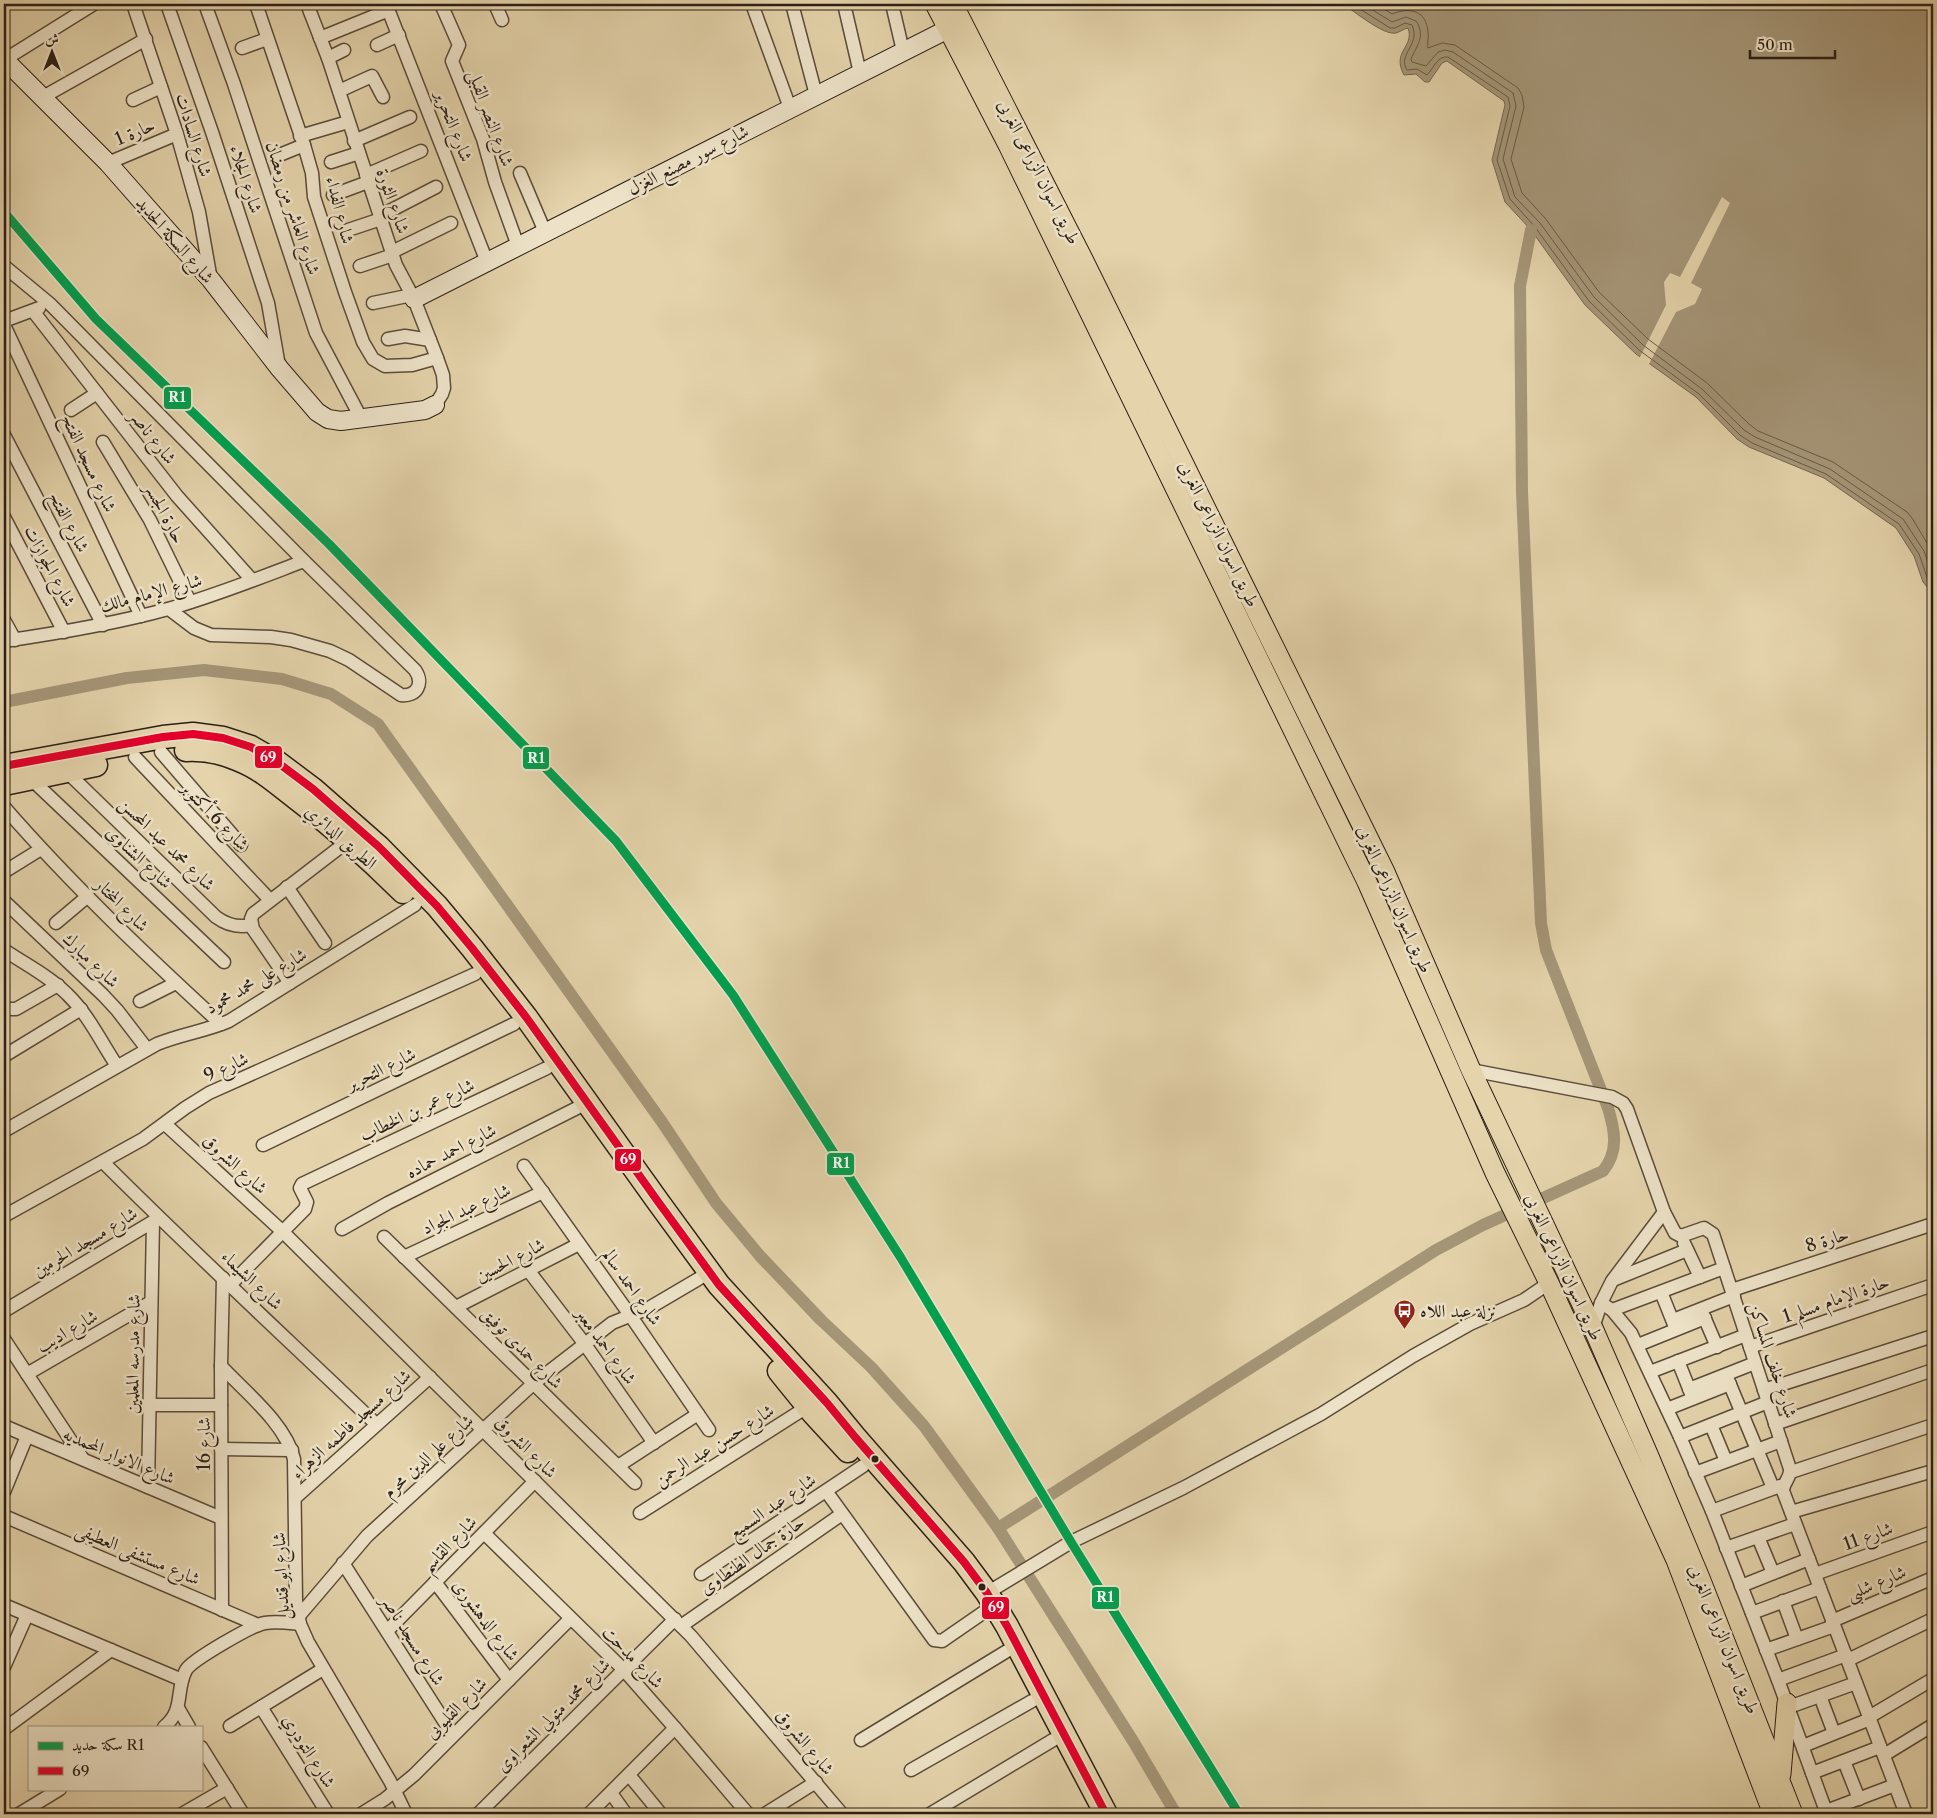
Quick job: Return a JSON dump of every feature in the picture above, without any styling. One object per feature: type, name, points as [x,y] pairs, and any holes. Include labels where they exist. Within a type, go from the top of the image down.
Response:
[{"type":"highway","name":"الطريق الدائري","points":[[4,766],[163,736],[201,735],[223,738],[252,747],[278,762],[313,789],[392,860],[455,927],[526,1017],[710,1274],[738,1306],[808,1399]]},
{"type":"highway","name":"الطريق الدائري","points":[[4,784],[161,752],[192,749],[208,751],[239,759],[253,766],[348,841],[415,904],[475,974],[577,1108],[700,1278],[808,1399],[831,1420],[952,1547],[992,1596],[1106,1814]]},
{"type":"highway","name":"الطريق الدائري","points":[[831,1420],[863,1466],[942,1553],[964,1582],[992,1596],[1007,1651],[1091,1814]]},
{"type":"main road","name":"طريق اسوان الزراعى الغربى","points":[[935,4],[955,25],[1084,259],[1385,872],[1471,1070],[1593,1328],[1700,1578],[1793,1814]]},
{"type":"main road","name":"طريق اسوان الزراعى الغربى","points":[[953,4],[955,25],[1004,139],[1202,540],[1366,882],[1495,1173],[1549,1282],[1676,1560],[1774,1814]]},
{"type":"main road","points":[[1067,268],[1084,259]]},
{"type":"main road","points":[[1366,882],[1385,872]]},
{"type":"main road","points":[[1780,1781],[1788,1705]]},
{"type":"street","points":[[4,59],[94,4]]},
{"type":"street","name":"شارع السادات","points":[[133,4],[146,39],[199,212],[211,280]]},
{"type":"street","name":"شارع الجلاء","points":[[167,4],[212,132],[268,303],[280,369]]},
{"type":"street","name":"شارع العاشر من رمضان","points":[[205,4],[234,84],[316,333],[361,418]]},
{"type":"street","name":"شارع الفداء","points":[[256,4],[312,173],[314,197],[363,342],[373,360],[380,365],[390,367],[412,365],[438,358]]},
{"type":"street","name":"شارع الثورة","points":[[310,4],[392,254],[404,283],[413,297],[438,358],[444,388],[435,405]]},
{"type":"street","name":"شارع النصر القبلى","points":[[440,4],[459,45],[452,61],[483,139],[495,182],[518,246]]},
{"type":"street","points":[[495,4],[502,20]]},
{"type":"street","points":[[752,4],[790,108]]},
{"type":"street","points":[[792,4],[816,95]]},
{"type":"street","points":[[844,4],[860,73]]},
{"type":"street","points":[[892,4],[903,51]]},
{"type":"street","points":[[320,38],[387,7]]},
{"type":"street","name":"شارع التحرير","points":[[387,7],[488,262]]},
{"type":"street","name":"شارع سور مصنع الغزل","points":[[413,297],[488,262],[955,25]]},
{"type":"street","points":[[377,45],[399,35]]},
{"type":"street","points":[[42,97],[146,39]]},
{"type":"street","points":[[242,48],[267,39]]},
{"type":"street","points":[[328,58],[344,50]]},
{"type":"street","name":"شارع السكة الحديد","points":[[4,59],[108,163],[211,280],[280,369],[317,412],[328,418],[341,421],[361,418]]},
{"type":"street","points":[[339,91],[370,76],[375,78],[383,97]]},
{"type":"street","points":[[134,100],[161,87]]},
{"type":"street","points":[[331,162],[410,117]]},
{"type":"street","points":[[277,156],[302,140],[348,122]]},
{"type":"street","name":"حارة 1","points":[[108,163],[176,134]]},
{"type":"street","points":[[333,195],[422,151]]},
{"type":"street","points":[[520,173],[545,232]]},
{"type":"street","points":[[348,230],[380,218],[436,187]]},
{"type":"street","points":[[360,266],[392,254],[451,223]]},
{"type":"street","points":[[4,266],[50,304],[304,561],[415,670],[420,682],[414,693],[401,695],[349,660],[330,651],[291,640],[211,635],[194,628],[170,609]]},
{"type":"street","points":[[373,303],[413,297]]},
{"type":"street","points":[[4,323],[50,304]]},
{"type":"street","name":"شارع ناصر","points":[[33,311],[181,502],[252,580]]},
{"type":"street","name":"شارع مسجد الفتح","points":[[4,323],[141,616]]},
{"type":"street","points":[[388,338],[405,336],[430,340]]},
{"type":"street","points":[[70,410],[97,393]]},
{"type":"street","points":[[361,418],[424,410],[435,405]]},
{"type":"street","name":"شارع الفتح","points":[[4,435],[103,625]]},
{"type":"street","name":"حارة الجسر","points":[[103,442],[150,520],[190,602]]},
{"type":"street","name":"شارع الجوازات","points":[[4,517],[64,632]]},
{"type":"street","name":"شارع الإمام مالك","points":[[9,640],[103,625],[170,609],[304,561]]},
{"type":"street","points":[[4,620],[9,640]]},
{"type":"street","points":[[161,752],[241,845]]},
{"type":"street","name":"شارع 6 أكتوبر","points":[[135,757],[270,900]]},
{"type":"street","name":"شارع محمد عبد المحسن","points":[[66,770],[216,917],[236,926],[251,925]]},
{"type":"street","name":"شارع الشناوى","points":[[30,778],[224,962]]},
{"type":"street","name":"شارع المختار","points":[[4,807],[41,849],[176,983],[221,1024]]},
{"type":"street","points":[[290,983],[251,925],[253,914],[348,841]]},
{"type":"street","points":[[4,872],[41,849]]},
{"type":"street","points":[[287,887],[325,943]]},
{"type":"street","points":[[56,923],[88,896]]},
{"type":"street","name":"شارع مبارك","points":[[4,901],[103,995],[147,1049]]},
{"type":"street","name":"شارع على محمد محمود","points":[[4,1132],[147,1049],[179,1036],[221,1024],[415,904]]},
{"type":"street","points":[[4,950],[58,985],[81,1009],[117,1066]]},
{"type":"street","name":"شارع 9","points":[[4,1216],[144,1140],[209,1093],[475,974]]},
{"type":"street","points":[[140,1001],[176,983]]},
{"type":"street","points":[[4,1009],[16,1009],[58,985]]},
{"type":"street","points":[[4,1056],[81,1009]]},
{"type":"street","name":"شارع التحرير","points":[[263,1145],[514,1024]]},
{"type":"street","name":"شارع عمر بن الخطاب","points":[[283,1232],[307,1206],[300,1188],[302,1184],[547,1068]]},
{"type":"street","points":[[1471,1070],[1574,1089],[1620,1100],[1627,1109],[1664,1212],[1675,1233],[1681,1236],[1700,1277]]},
{"type":"street","name":"شارع احمد حماده","points":[[342,1229],[404,1195],[577,1108]]},
{"type":"street","name":"شارع الشروق","points":[[165,1124],[283,1232],[678,1623],[709,1656],[842,1814]]},
{"type":"street","name":"شارع الشيماء","points":[[103,1162],[156,1220],[227,1281],[376,1424]]},
{"type":"street","name":"شارع احمد سالم","points":[[524,1166],[709,1430]]},
{"type":"street","name":"شارع عبد الجواد","points":[[404,1257],[543,1192]]},
{"type":"street","points":[[1593,1328],[1601,1303],[1612,1281],[1664,1212]]},
{"type":"street","name":"شارع مدرسه المعلمين","points":[[148,1487],[151,1302],[156,1220]]},
{"type":"street","name":"شارع مسجد الحرمين","points":[[4,1311],[156,1220]]},
{"type":"street","name":"حارة 8","points":[[1638,1345],[1675,1325],[1703,1314],[1733,1293],[1933,1224]]},
{"type":"street","name":"شارع خلف المساكن","points":[[1681,1236],[1700,1229],[1711,1231],[1756,1363],[1790,1472]]},
{"type":"street","points":[[227,1281],[283,1232]]},
{"type":"street","name":"شارع حمدى توفيق","points":[[384,1237],[636,1483]]},
{"type":"street","name":"شارع الحسين","points":[[456,1307],[580,1244]]},
{"type":"street","points":[[1612,1281],[1687,1250]]},
{"type":"street","points":[[1612,1310],[1724,1268]]},
{"type":"street","name":"شارع احمد معبر","points":[[528,1270],[584,1343],[654,1443]]},
{"type":"street","name":"شارع علم الدين محرم","points":[[299,1621],[367,1536],[533,1384],[584,1343],[617,1320],[649,1308],[700,1278]]},
{"type":"street","name":"شارع 16","points":[[222,1610],[221,1366],[227,1281]]},
{"type":"street","points":[[826,1490],[934,1640],[942,1640],[992,1596],[1071,1542],[1223,1467],[1313,1419],[1413,1356],[1478,1320],[1524,1300],[1549,1282]]},
{"type":"street","name":"حارة الإمام مسلم 1","points":[[1650,1372],[1717,1346],[1748,1341],[1933,1285]]},
{"type":"street","points":[[1661,1292],[1675,1325]]},
{"type":"street","name":"شارع اديب","points":[[27,1374],[151,1302]]},
{"type":"street","points":[[1601,1303],[1612,1310],[1631,1332],[1680,1437],[1712,1511],[1788,1705],[1827,1813],[1895,1786]]},
{"type":"street","points":[[1703,1314],[1717,1346]]},
{"type":"street","points":[[1680,1437],[1742,1412],[1766,1396],[1933,1336]]},
{"type":"street","points":[[4,1339],[83,1459]]},
{"type":"street","points":[[1678,1361],[1691,1394]]},
{"type":"street","points":[[1667,1409],[1691,1394],[1728,1380],[1756,1363]]},
{"type":"street","name":"شارع ابو قنديل","points":[[221,1366],[284,1433],[292,1450],[295,1498],[296,1593],[299,1621],[308,1642],[395,1791],[406,1814]]},
{"type":"street","points":[[1775,1424],[1933,1370]]},
{"type":"street","name":"شارع مسجد فاطمه الزهراء","points":[[295,1498],[430,1377]]},
{"type":"street","points":[[1728,1380],[1757,1450],[1783,1491],[1905,1814]]},
{"type":"street","name":"شارع حسن عبد الرحمن","points":[[640,1513],[808,1399]]},
{"type":"street","points":[[150,1405],[221,1405]]},
{"type":"street","points":[[618,1466],[698,1414]]},
{"type":"street","points":[[1711,1425],[1726,1461]]},
{"type":"street","points":[[1712,1511],[1779,1486],[1790,1472],[1933,1425]]},
{"type":"street","name":"شارع الانوار المحمديه","points":[[4,1426],[222,1518]]},
{"type":"street","points":[[4,1492],[27,1436]]},
{"type":"street","points":[[1695,1473],[1781,1441]]},
{"type":"street","points":[[221,1449],[292,1450]]},
{"type":"street","name":"شارع عبد السميع","points":[[701,1574],[863,1466]]},
{"type":"street","points":[[1726,1548],[1758,1536],[1793,1518],[1933,1470]]},
{"type":"street","name":"شارع القاسم","points":[[387,1632],[535,1481]]},
{"type":"street","name":"حارة جمال الطنطاوى","points":[[678,1623],[842,1514]]},
{"type":"street","name":"شارع مستشفى العطيفى","points":[[4,1516],[258,1625]]},
{"type":"street","name":"شارع 11","points":[[1814,1574],[1933,1532]]},
{"type":"street","name":"شارع مدحت","points":[[484,1533],[624,1670],[676,1728],[748,1814]]},
{"type":"street","points":[[1758,1536],[1773,1573]]},
{"type":"street","points":[[1741,1586],[1809,1559]]},
{"type":"street","name":"شارع مسجد ناصر","points":[[344,1563],[453,1736]]},
{"type":"street","name":"شارع شلبى","points":[[1766,1650],[1797,1639],[1933,1578]]},
{"type":"street","name":"شارع الدهشورى","points":[[436,1582],[509,1680]]},
{"type":"street","points":[[1752,1613],[1820,1588]]},
{"type":"street","points":[[1784,1601],[1797,1639]]},
{"type":"street","points":[[4,1605],[182,1680]]},
{"type":"street","points":[[4,1667],[27,1615]]},
{"type":"street","name":"شارع القليوبى","points":[[361,1814],[395,1791],[570,1619]]},
{"type":"street","points":[[1778,1680],[1847,1658],[1933,1619]]},
{"type":"street","points":[[165,1726],[178,1708],[182,1680],[185,1672],[193,1662],[258,1625],[299,1621]]},
{"type":"street","name":"شارع محمد متولي الشعراوى","points":[[478,1814],[624,1670],[678,1623]]},
{"type":"street","points":[[4,1729],[111,1650]]},
{"type":"street","points":[[861,1740],[1007,1651]]},
{"type":"street","points":[[230,1726],[323,1669]]},
{"type":"street","points":[[1802,1746],[1869,1718],[1933,1679]]},
{"type":"street","points":[[1788,1705],[1856,1683]]},
{"type":"street","points":[[1820,1696],[1834,1733]]},
{"type":"street","points":[[912,1770],[1032,1701]]},
{"type":"street","name":"شارع التودري","points":[[261,1707],[328,1814]]},
{"type":"street","points":[[178,1708],[188,1726]]},
{"type":"street","points":[[1812,1773],[1844,1761],[1882,1751],[1933,1725]]},
{"type":"street","points":[[589,1814],[676,1728]]},
{"type":"street","points":[[930,1814],[1053,1740]]},
{"type":"street","points":[[202,1749],[243,1814]]},
{"type":"street","points":[[1844,1761],[1859,1799]]},
{"type":"street","points":[[629,1775],[661,1814]]},
{"type":"street","points":[[765,1814],[816,1782]]},
{"type":"street","points":[[182,1814],[226,1788]]},
{"type":"street","points":[[19,1814],[58,1790]]},
{"type":"street","points":[[610,1793],[626,1814]]},
{"type":"water","points":[[1343,4],[1933,4],[1933,594],[1923,582],[1914,556],[1896,528],[1824,478],[1749,447],[1737,439],[1696,397],[1636,354],[1585,305],[1531,230],[1505,202],[1492,160],[1505,105],[1504,101],[1447,61],[1442,63],[1429,82],[1425,82],[1416,74],[1404,75],[1400,60],[1409,40],[1408,28],[1396,33],[1384,31]]},
{"type":"pier","points":[[1722,197],[1730,203],[1691,283],[1702,289],[1695,304],[1676,312],[1648,366],[1639,359],[1666,305],[1664,282],[1670,273],[1680,277]]},
{"type":"waterway","points":[[998,1528],[1436,1250],[1483,1225],[1603,1171],[1612,1156],[1614,1133],[1608,1108],[1546,950],[1541,923],[1522,492],[1520,286],[1531,230]]},
{"type":"waterway","points":[[4,702],[127,678],[204,670],[282,679],[331,694],[378,724],[662,1122],[716,1203],[760,1256],[821,1320],[871,1367],[924,1426],[998,1528],[1133,1741],[1176,1814]]},
{"type":"rail line","name":"R1","points":[[4,212],[96,319],[329,544],[616,841],[733,995],[901,1258],[1071,1542],[1239,1814]]},
{"type":"transit line","name":"69","points":[[4,766],[163,737],[193,734],[223,738],[251,747],[277,762],[313,789],[379,847],[437,906],[526,1017],[719,1285],[827,1403],[964,1562],[987,1593],[1007,1626],[1106,1814]]},
{"type":"place","name":"نزلة عبد اللاه","points":[[1404,1330]]}]
